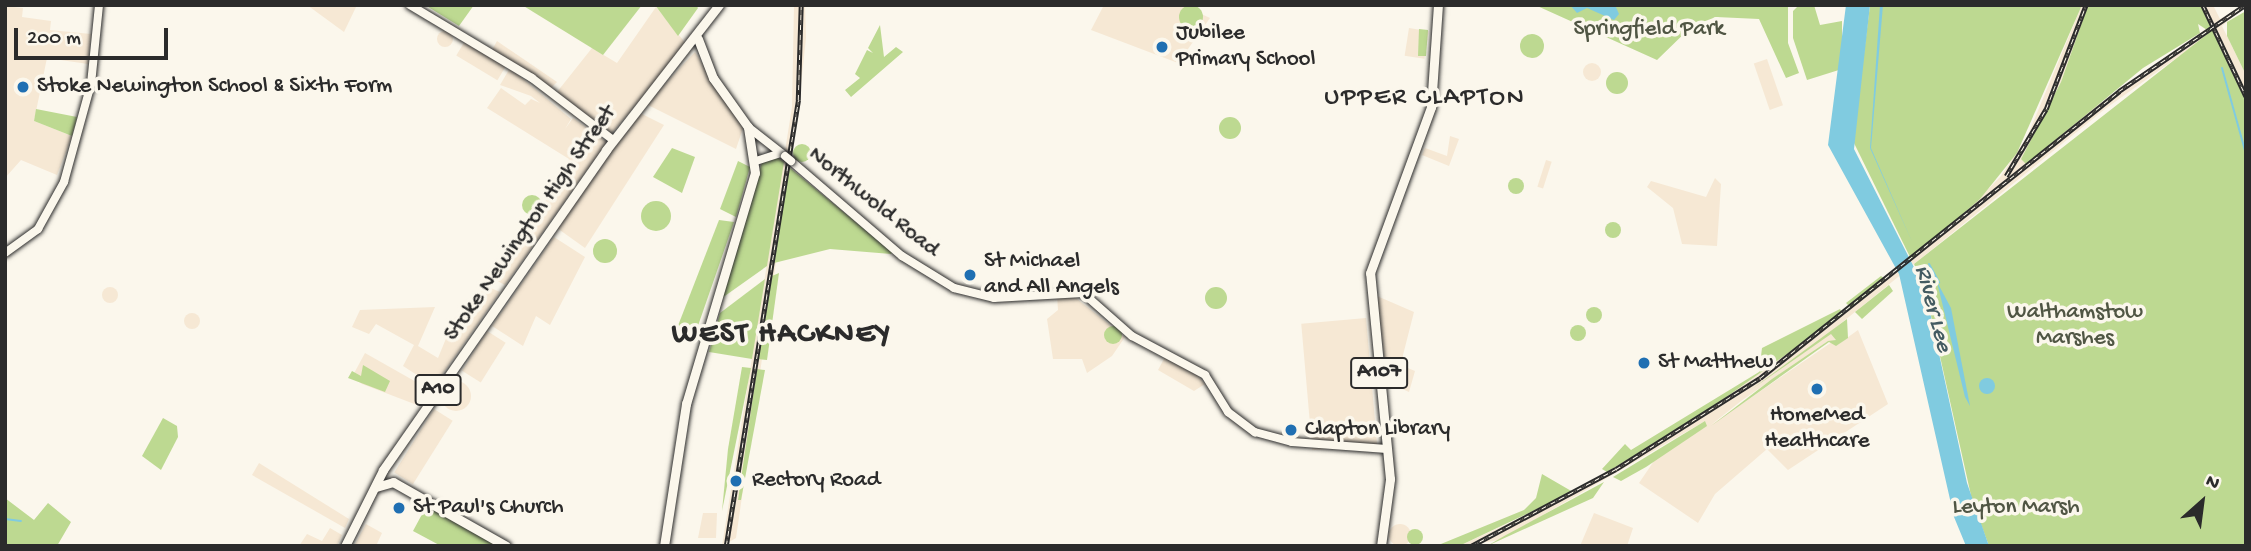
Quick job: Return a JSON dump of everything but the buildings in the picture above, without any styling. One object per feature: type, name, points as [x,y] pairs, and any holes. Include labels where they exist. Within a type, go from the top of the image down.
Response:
[{"type":"highway","name":"A10","points":[[699,44],[719,5]]},
{"type":"highway","name":"A107","points":[[1381,546],[1389,503],[1387,449],[1370,273],[1431,107],[1438,5]]},
{"type":"highway","name":"Stoke Newington High Street","points":[[384,470],[613,140],[688,51],[699,44]]},
{"type":"highway","name":"Northwold Road","points":[[699,44],[748,127]]},
{"type":"highway","points":[[664,546],[686,404],[756,161],[748,127]]},
{"type":"highway","name":"A10","points":[[345,546],[384,470]]},
{"type":"highway","points":[[384,470],[393,482],[506,546]]},
{"type":"highway","points":[[376,487],[393,482]]},
{"type":"main road","points":[[5,253],[38,229],[64,182],[91,84],[99,5]]},
{"type":"main road","points":[[411,5],[532,78],[613,140]]},
{"type":"main road","name":"Northwold Road","points":[[748,127],[902,256],[954,288],[994,298],[1083,293],[1132,336],[1205,376],[1228,412],[1255,432],[1292,442],[1387,449]]},
{"type":"main road","name":"Northwold Road","points":[[756,161],[786,157]]},
{"type":"shaded area","points":[[307,5],[357,5],[344,32]]},
{"type":"shaded area","points":[[794,5],[805,5],[806,38],[799,104],[736,538],[722,546],[792,107]]},
{"type":"shaded area","name":"Jubilee Primary School","points":[[1104,5],[1182,5],[1210,18],[1178,63],[1091,30]]},
{"type":"shaded area","points":[[2082,5],[2088,5],[2061,82],[2021,159],[2210,26],[2201,5],[2213,5],[2220,19],[2246,5],[2222,26],[2246,75],[2246,101],[2213,32],[2105,109],[1834,329],[1837,345],[1858,330],[1888,404],[1788,470],[1767,449],[1715,494],[1698,523],[1639,483],[1656,458],[1705,421],[1500,540],[1459,546],[1561,499],[1704,413],[1843,314],[1953,225],[2001,176],[2027,137]],"holes":[[[1828,341],[1832,342],[1711,425]]]},
{"type":"shaded area","name":"Stoke Newington School & Sixth Form","points":[[5,6],[23,8],[22,17],[51,21],[50,30],[91,34],[88,64],[47,58],[34,121],[72,136],[57,175],[21,160],[5,178]]},
{"type":"shaded area","points":[[656,7],[687,45],[611,134],[557,92],[592,48],[617,63]]},
{"type":"shaded area","points":[[1409,28],[1429,31],[1424,59],[1405,56]]},
{"type":"shaded area","points":[[445,31],[451,33],[451,45],[445,47],[439,45],[437,39],[439,33]]},
{"type":"shaded area","points":[[465,41],[506,66],[497,80],[456,56]]},
{"type":"shaded area","points":[[497,41],[557,82],[551,88],[492,50]]},
{"type":"shaded area","points":[[695,52],[743,128],[736,149],[646,104]]},
{"type":"shaded area","points":[[1767,59],[1783,105],[1770,110],[1754,64]]},
{"type":"shaded area","points":[[1588,63],[1596,63],[1601,72],[1599,79],[1588,81],[1583,76],[1583,68]]},
{"type":"shaded area","points":[[510,68],[571,119],[565,129],[573,118],[607,142],[505,285],[486,275],[525,221],[532,225],[569,159],[487,108],[501,88],[525,105],[531,99],[540,103],[531,96],[500,85]]},
{"type":"shaded area","points":[[638,112],[664,125],[585,248],[557,228]]},
{"type":"shaded area","points":[[1450,136],[1459,139],[1449,166],[1422,155],[1425,148],[1447,156]]},
{"type":"shaded area","points":[[1546,160],[1552,162],[1543,188],[1537,187]]},
{"type":"shaded area","points":[[1715,178],[1721,184],[1717,246],[1682,244],[1673,208],[1647,187],[1651,181],[1706,197]]},
{"type":"shaded area","points":[[554,237],[585,257],[550,325],[536,316],[523,346],[492,326]]},
{"type":"shaded area","points":[[486,286],[500,292],[434,386],[403,366],[414,345],[376,324],[369,334],[352,327],[360,310],[435,307],[418,346],[438,358],[454,319]]},
{"type":"shaded area","points":[[107,287],[113,287],[118,295],[116,301],[107,303],[102,298],[102,292]]},
{"type":"shaded area","points":[[1072,295],[1125,337],[1112,356],[1087,373],[1082,359],[1053,359],[1047,319],[1058,310],[1057,296]]},
{"type":"shaded area","points":[[1377,296],[1414,312],[1403,355],[1403,366],[1415,371],[1409,392],[1387,382]]},
{"type":"shaded area","points":[[192,313],[198,315],[198,327],[192,329],[186,327],[184,321],[186,315]]},
{"type":"shaded area","points":[[1366,318],[1377,445],[1312,450],[1301,324]]},
{"type":"shaded area","points":[[487,331],[506,343],[481,383],[462,371]]},
{"type":"shaded area","points":[[365,353],[430,391],[417,405],[362,384],[352,377]]},
{"type":"shaded area","points":[[1165,357],[1194,372],[1205,384],[1194,391],[1158,370]]},
{"type":"shaded area","points":[[456,381],[462,382],[470,390],[470,402],[462,410],[456,411],[450,410],[442,402],[441,396],[442,390],[450,382]]},
{"type":"shaded area","points":[[434,409],[453,421],[413,484],[394,473]]},
{"type":"shaded area","points":[[259,463],[349,519],[345,528],[252,475]]},
{"type":"shaded area","points":[[703,513],[717,513],[716,538],[698,538]]},
{"type":"shaded area","points":[[1594,513],[1633,528],[1627,546],[1580,546]]},
{"type":"shaded area","points":[[366,524],[382,533],[376,546],[354,546]]},
{"type":"shaded area","points":[[1400,524],[1408,527],[1411,535],[1408,543],[1400,546],[1392,543],[1389,535],[1392,527]]},
{"type":"shaded area","points":[[330,528],[342,535],[337,546],[299,546],[307,534],[322,541]]},
{"type":"green space","points":[[425,5],[474,5],[459,26]]},
{"type":"green space","points":[[522,5],[642,5],[603,55]]},
{"type":"green space","points":[[655,5],[696,5],[698,8],[678,36]]},
{"type":"green space","points":[[1191,5],[1199,9],[1203,17],[1199,25],[1191,29],[1183,25],[1179,17],[1183,9]]},
{"type":"green space","name":"Springfield Park","points":[[1535,5],[1788,5],[1788,43],[1799,73],[1786,78],[1759,19],[1716,17],[1692,26],[1657,60]]},
{"type":"green space","points":[[1799,5],[1814,5],[1820,25],[1842,21],[1842,69],[1807,80],[1793,38],[1793,11]]},
{"type":"green space","points":[[1870,5],[2082,5],[2017,153],[1980,199],[1911,259],[1853,141]]},
{"type":"green space","name":"Walthamstow Marshes","points":[[2088,5],[2201,5],[2246,101],[2246,546],[1989,546],[1972,500],[1925,289],[1914,264],[2210,32],[2198,24],[2200,33],[2143,68],[2026,164],[2021,159],[2061,82]]},
{"type":"green space","points":[[2246,11],[2246,75],[2227,36],[2227,22]]},
{"type":"green space","points":[[880,25],[884,57],[896,47],[903,52],[851,97],[845,90],[860,78],[855,74],[867,50],[873,53],[868,48]]},
{"type":"green space","points":[[1419,29],[1428,30],[1426,56],[1418,56]]},
{"type":"green space","points":[[1532,34],[1541,37],[1544,46],[1541,55],[1532,58],[1523,55],[1520,46],[1523,37]]},
{"type":"green space","points":[[1617,72],[1625,75],[1628,83],[1625,91],[1617,94],[1609,91],[1606,83],[1609,75]]},
{"type":"green space","points":[[36,109],[77,117],[72,136],[34,121]]},
{"type":"green space","points":[[1230,117],[1240,124],[1241,128],[1234,138],[1230,139],[1220,132],[1219,128],[1226,118]]},
{"type":"green space","points":[[802,144],[808,147],[811,153],[808,159],[802,162],[796,159],[793,153],[796,147]]},
{"type":"green space","points":[[672,148],[695,157],[682,193],[653,177]]},
{"type":"green space","points":[[778,158],[784,162],[767,266],[722,298],[762,162]]},
{"type":"green space","points":[[738,161],[750,167],[736,217],[720,209]]},
{"type":"green space","points":[[789,167],[892,252],[891,254],[830,249],[774,263]]},
{"type":"green space","points":[[1516,178],[1522,180],[1522,192],[1516,194],[1510,192],[1508,186],[1510,180]]},
{"type":"green space","points":[[532,195],[539,198],[542,205],[539,212],[532,215],[525,212],[522,205],[525,198]]},
{"type":"green space","points":[[656,201],[667,205],[671,216],[667,227],[656,231],[645,227],[641,216],[645,205]]},
{"type":"green space","points":[[719,220],[734,222],[692,343],[674,336]]},
{"type":"green space","points":[[1610,222],[1616,222],[1621,230],[1619,236],[1610,238],[1605,233],[1605,227]]},
{"type":"green space","points":[[605,239],[613,243],[617,251],[613,259],[605,263],[597,259],[593,251],[597,243]]},
{"type":"green space","points":[[779,273],[767,360],[758,359],[772,276]]},
{"type":"green space","points":[[1881,276],[1885,279],[1851,308],[1846,303]]},
{"type":"green space","points":[[765,279],[752,359],[709,352],[720,313]]},
{"type":"green space","points":[[1889,285],[1893,291],[1862,319],[1855,312]]},
{"type":"green space","points":[[1216,287],[1224,290],[1227,298],[1224,306],[1216,309],[1208,306],[1205,298],[1208,290]]},
{"type":"green space","points":[[1594,307],[1600,309],[1600,321],[1594,323],[1588,321],[1586,315],[1588,309]]},
{"type":"green space","points":[[1840,309],[1843,314],[1704,413],[1607,472],[1602,469],[1625,444],[1631,450],[1759,372],[1762,348]]},
{"type":"green space","points":[[1847,319],[1848,338],[1836,346],[1829,342],[1711,426],[1772,379],[1828,341],[1836,340],[1831,334],[1752,389]]},
{"type":"green space","points":[[1578,325],[1586,333],[1578,341],[1570,333]]},
{"type":"green space","points":[[1113,326],[1119,329],[1122,335],[1119,341],[1113,344],[1107,341],[1104,335],[1107,329]]},
{"type":"green space","points":[[363,365],[390,381],[385,392],[348,378],[352,371],[361,376]]},
{"type":"green space","points":[[742,367],[751,368],[722,511],[728,449]]},
{"type":"green space","points":[[757,369],[765,370],[741,500],[738,500]]},
{"type":"green space","points":[[163,418],[177,426],[178,437],[161,470],[142,456]]},
{"type":"green space","points":[[1705,421],[1707,426],[1646,467],[1621,481],[1613,477]]},
{"type":"green space","points":[[1542,474],[1573,492],[1459,546],[1436,546],[1524,510],[1536,498]]},
{"type":"green space","points":[[1604,482],[1593,498],[1487,546],[1506,535]]},
{"type":"green space","points":[[5,498],[34,520],[48,503],[71,522],[57,546],[5,546]]},
{"type":"green space","points":[[427,505],[497,546],[441,546],[413,531]]},
{"type":"green space","points":[[1412,529],[1418,529],[1423,537],[1421,543],[1412,545],[1407,540],[1407,534]]},
{"type":"water","points":[[1570,5],[1615,5],[1619,14],[1614,20],[1587,8],[1577,13]]},
{"type":"water","points":[[1846,5],[1870,5],[1854,149],[1925,289],[1967,483],[1989,546],[1966,546],[1954,517],[1899,274],[1828,145]]},
{"type":"water","points":[[1880,5],[1883,5],[1871,148],[1913,244],[1870,148]]},
{"type":"water","points":[[1937,282],[1951,308],[1970,406],[1965,397]]},
{"type":"water","points":[[1987,378],[1993,380],[1993,392],[1987,394],[1981,392],[1979,386],[1981,380]]},
{"type":"waterway","points":[[2222,68],[2246,154]]},
{"type":"waterway","name":"River Lee","points":[[1929,264],[1939,282]]},
{"type":"waterway","points":[[5,519],[21,521]]},
{"type":"railway","points":[[726,546],[798,100],[801,5]]},
{"type":"railway","points":[[2006,176],[2046,109],[2086,5]]},
{"type":"railway","points":[[2203,5],[2246,96]]},
{"type":"railway","points":[[1471,546],[1616,469],[1760,378],[2119,91],[2245,5]]},
{"type":"place","name":"Jubilee Primary School","points":[[1162,47]]},
{"type":"place","name":"Stoke Newington School & Sixth Form","points":[[23,87]]},
{"type":"place","name":"St Michael and All Angels","points":[[970,275]]},
{"type":"place","name":"St Matthew","points":[[1644,363]]},
{"type":"place","name":"HomeMed Healthcare","points":[[1817,389]]},
{"type":"place","name":"Clapton Library","points":[[1291,430]]},
{"type":"place","name":"Rectory Road","points":[[736,481]]},
{"type":"place","name":"St Paul's Church","points":[[399,508]]},
{"type":"district","name":"UPPER CLAPTON","points":[[1425,99]]},
{"type":"district","name":"WEST HACKNEY","points":[[782,336]]},
{"type":"park label","name":"Leyton Marsh","points":[[2016,508]]}]
